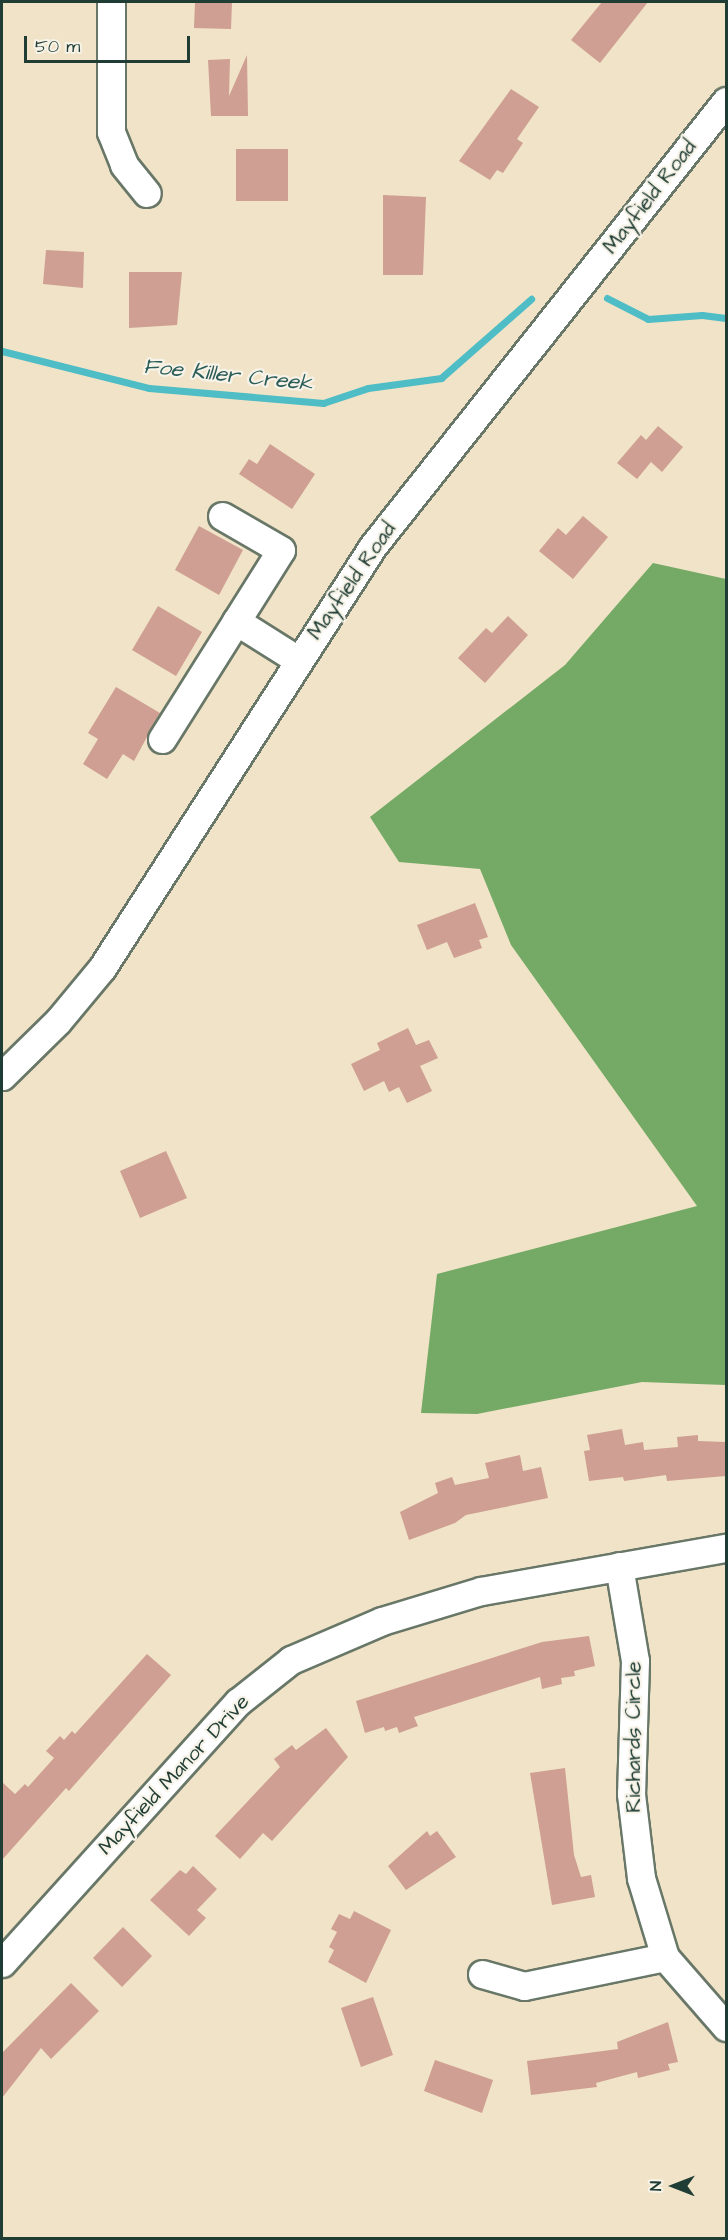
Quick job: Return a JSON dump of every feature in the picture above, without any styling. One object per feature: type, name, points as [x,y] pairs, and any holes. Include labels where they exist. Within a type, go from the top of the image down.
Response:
[{"type":"street","points":[[111,2],[111,132],[124,165],[147,193]]},
{"type":"street","name":"Mayfield Road","points":[[2,1076],[58,1021],[102,968],[373,546],[726,101]]},
{"type":"street","points":[[162,739],[281,550],[222,516]]},
{"type":"street","points":[[236,621],[298,660]]},
{"type":"street","name":"Mayfield Manor Drive","points":[[2,1963],[238,1702],[291,1660],[382,1621],[481,1591],[726,1548]]},
{"type":"street","name":"Richards Circle","points":[[619,1566],[635,1660],[632,1804],[641,1878],[666,1957],[726,2027]]},
{"type":"street","points":[[482,1974],[524,1986],[666,1957]]},
{"type":"green space","points":[[653,563],[726,579],[726,1385],[642,1382],[477,1414],[421,1413],[437,1274],[697,1206],[511,945],[480,869],[399,862],[370,817],[565,665]]},
{"type":"building","points":[[195,2],[232,2],[231,29],[194,28]]},
{"type":"building","points":[[602,2],[648,2],[600,63],[571,40]]},
{"type":"building","points":[[247,55],[248,116],[211,116],[208,60],[230,59],[229,96]]},
{"type":"building","points":[[511,89],[539,107],[517,139],[523,143],[503,173],[497,170],[490,180],[459,161]]},
{"type":"building","points":[[236,149],[288,149],[288,201],[236,201]]},
{"type":"building","points":[[383,195],[426,197],[423,275],[383,275]]},
{"type":"building","points":[[46,250],[84,252],[83,288],[43,284]]},
{"type":"building","points":[[129,272],[182,272],[177,325],[129,328]]},
{"type":"building","points":[[658,426],[683,447],[662,472],[651,462],[637,479],[617,463],[641,435],[646,440]]},
{"type":"building","points":[[270,444],[315,474],[292,509],[239,474],[249,459],[257,464]]},
{"type":"building","points":[[583,516],[608,537],[573,579],[539,551],[558,528],[566,535]]},
{"type":"building","points":[[199,526],[243,550],[219,595],[175,570]]},
{"type":"building","points":[[158,606],[202,632],[176,676],[132,650]]},
{"type":"building","points":[[508,616],[528,635],[485,683],[458,658],[486,628],[492,633]]},
{"type":"building","points":[[116,687],[160,713],[134,761],[123,754],[107,779],[83,764],[98,739],[88,733]]},
{"type":"building","points":[[475,903],[488,937],[479,940],[482,948],[454,958],[447,942],[427,950],[417,925]]},
{"type":"building","points":[[408,1028],[416,1045],[429,1040],[438,1058],[420,1066],[432,1091],[407,1103],[399,1087],[389,1092],[384,1081],[364,1091],[351,1064],[380,1050],[377,1043]]},
{"type":"building","points":[[166,1151],[187,1198],[140,1218],[120,1171]]},
{"type":"building","points":[[622,1429],[625,1445],[643,1442],[644,1450],[678,1447],[677,1437],[698,1435],[698,1441],[726,1442],[726,1476],[667,1481],[666,1475],[624,1481],[623,1477],[589,1481],[584,1451],[590,1450],[587,1435]]},
{"type":"building","points":[[520,1455],[523,1471],[541,1467],[548,1498],[466,1515],[455,1523],[409,1540],[400,1512],[438,1493],[435,1483],[452,1477],[455,1485],[489,1478],[485,1463]]},
{"type":"building","points":[[589,1636],[595,1666],[574,1671],[575,1676],[561,1678],[562,1684],[542,1689],[540,1677],[414,1717],[418,1726],[399,1733],[397,1727],[385,1731],[384,1727],[365,1733],[356,1701],[542,1642]]},
{"type":"building","points":[[147,1654],[171,1675],[69,1791],[66,1788],[2,1860],[2,1782],[15,1794],[25,1784],[28,1787],[54,1758],[46,1751],[60,1736],[64,1740],[72,1731],[75,1734]]},
{"type":"building","points":[[326,1728],[348,1757],[272,1841],[263,1833],[240,1859],[215,1836],[280,1767],[274,1759],[292,1745],[296,1750]]},
{"type":"building","points":[[565,1768],[574,1855],[581,1877],[591,1875],[595,1897],[552,1905],[530,1773]]},
{"type":"building","points":[[427,1831],[430,1836],[437,1831],[456,1857],[406,1890],[388,1866]]},
{"type":"building","points":[[193,1866],[217,1889],[197,1910],[206,1918],[189,1936],[150,1900],[180,1870],[186,1874]]},
{"type":"building","points":[[354,1911],[391,1930],[366,1983],[328,1962],[334,1950],[329,1947],[337,1932],[331,1929],[339,1914],[350,1919]]},
{"type":"building","points":[[123,1927],[152,1956],[122,1987],[93,1958]]},
{"type":"building","points":[[71,1983],[99,2011],[51,2059],[41,2048],[2,2098],[2,2053]]},
{"type":"building","points":[[373,1997],[393,2055],[361,2067],[341,2008]]},
{"type":"building","points":[[668,2022],[678,2062],[668,2064],[670,2070],[638,2078],[637,2072],[596,2083],[597,2087],[531,2095],[527,2061],[618,2049],[617,2042]]},
{"type":"building","points":[[435,2060],[493,2080],[482,2113],[424,2091]]},
{"type":"waterway","name":"Foe Killer Creek","points":[[607,298],[648,319],[702,315],[726,318]]},
{"type":"waterway","name":"Foe Killer Creek","points":[[2,351],[149,388],[323,403],[368,388],[441,378],[531,299]]}]
